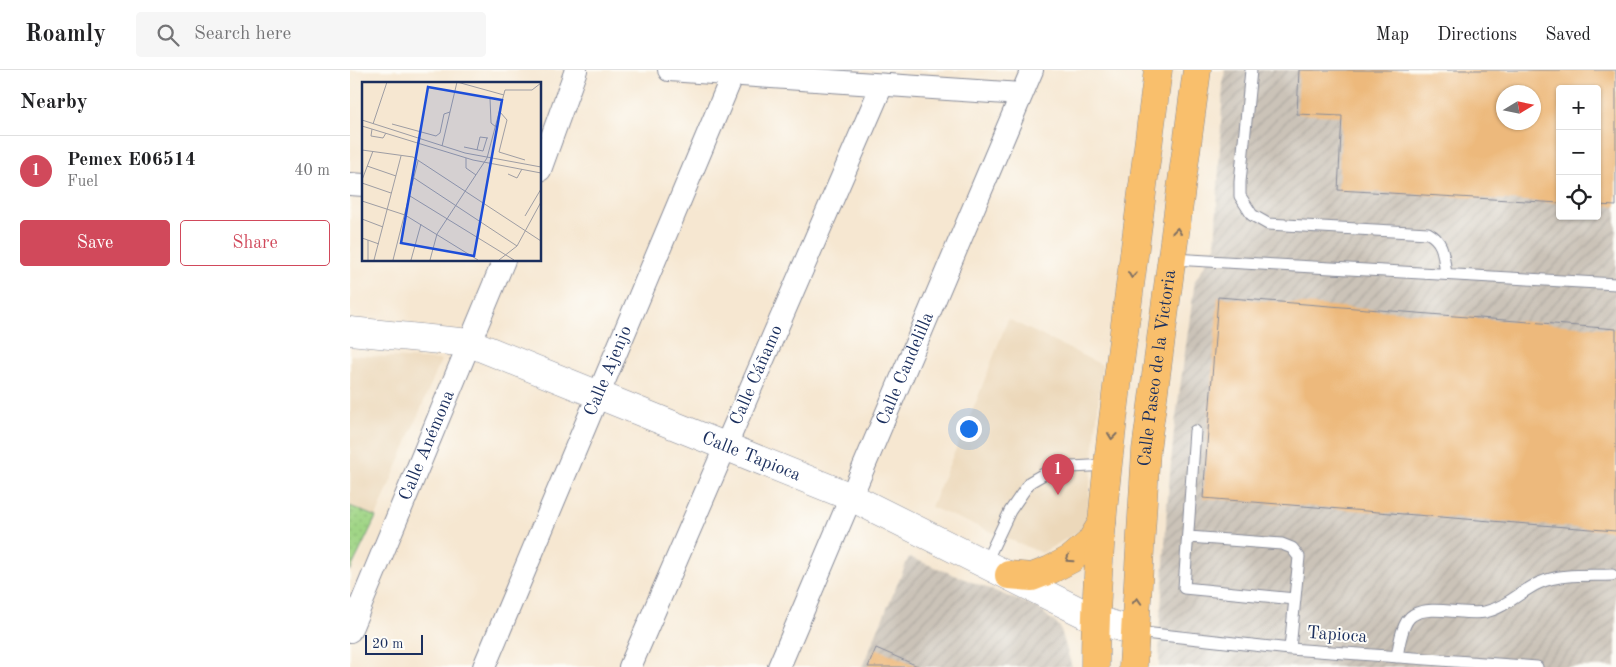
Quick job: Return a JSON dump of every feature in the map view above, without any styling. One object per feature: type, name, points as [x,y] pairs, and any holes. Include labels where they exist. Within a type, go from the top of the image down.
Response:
[{"type":"main road","name":"Calle Paseo de la Victoria","points":[[1133,667],[1146,450],[1197,70]]},
{"type":"main road","points":[[1157,82],[1163,135],[1152,227],[1156,244],[1162,255],[1173,259]]},
{"type":"main road","points":[[1095,667],[1095,619],[1108,466],[1157,82]]},
{"type":"main road","points":[[997,570],[1032,577],[1050,570],[1071,559],[1090,543],[1102,524]]},
{"type":"street","points":[[541,167],[576,70]]},
{"type":"street","points":[[669,70],[1021,94]]},
{"type":"street","name":"Calle Candelilla","points":[[779,667],[1032,70]]},
{"type":"street","name":"Calle Ajenjo","points":[[484,667],[734,74]]},
{"type":"street","name":"Calle Cáñamo","points":[[630,667],[882,85]]},
{"type":"street","name":"Calle Anémona","points":[[350,631],[504,261]]},
{"type":"street","name":"Calle Tapioca","points":[[350,330],[470,342],[851,497],[1095,619],[1135,632]]},
{"type":"lane","points":[[1251,70],[1240,196],[1252,216],[1268,224],[1428,233],[1437,238],[1442,248],[1446,274]]},
{"type":"lane","points":[[1173,259],[1616,284]]},
{"type":"lane","points":[[1195,431],[1184,588],[1294,599]]},
{"type":"lane","points":[[997,570],[1010,511],[1030,482],[1049,471],[1072,467],[1108,466]]},
{"type":"lane","points":[[1189,537],[1282,544],[1292,548],[1299,557],[1290,649]]},
{"type":"lane","points":[[1397,657],[1401,634],[1410,616],[1422,610],[1485,612],[1552,578],[1612,575]]},
{"type":"lane","name":"Tapioca","points":[[1135,632],[1290,649],[1537,667]]},
{"type":"shaded area","points":[[1225,70],[1616,70],[1616,667],[1159,667],[1167,506],[1174,431],[1195,281],[1215,248]]},
{"type":"shaded area","points":[[1008,319],[1102,365],[1086,527],[1042,553],[931,507],[976,402]]},
{"type":"shaded area","points":[[350,355],[441,360],[376,517],[350,506]]},
{"type":"shaded area","points":[[909,557],[1038,608],[1060,627],[1072,667],[862,667]]},
{"type":"green space","points":[[350,506],[376,517],[350,571]]},
{"type":"building","points":[[1299,70],[1616,70],[1616,206],[1601,205],[1601,85],[1556,85],[1556,203],[1338,190],[1342,116],[1297,114]]},
{"type":"building","points":[[1218,297],[1616,329],[1616,531],[1203,498]]},
{"type":"building","points":[[876,648],[920,667],[868,667]]},
{"type":"place","name":"Pemex E06514","points":[[1058,495]]}]
